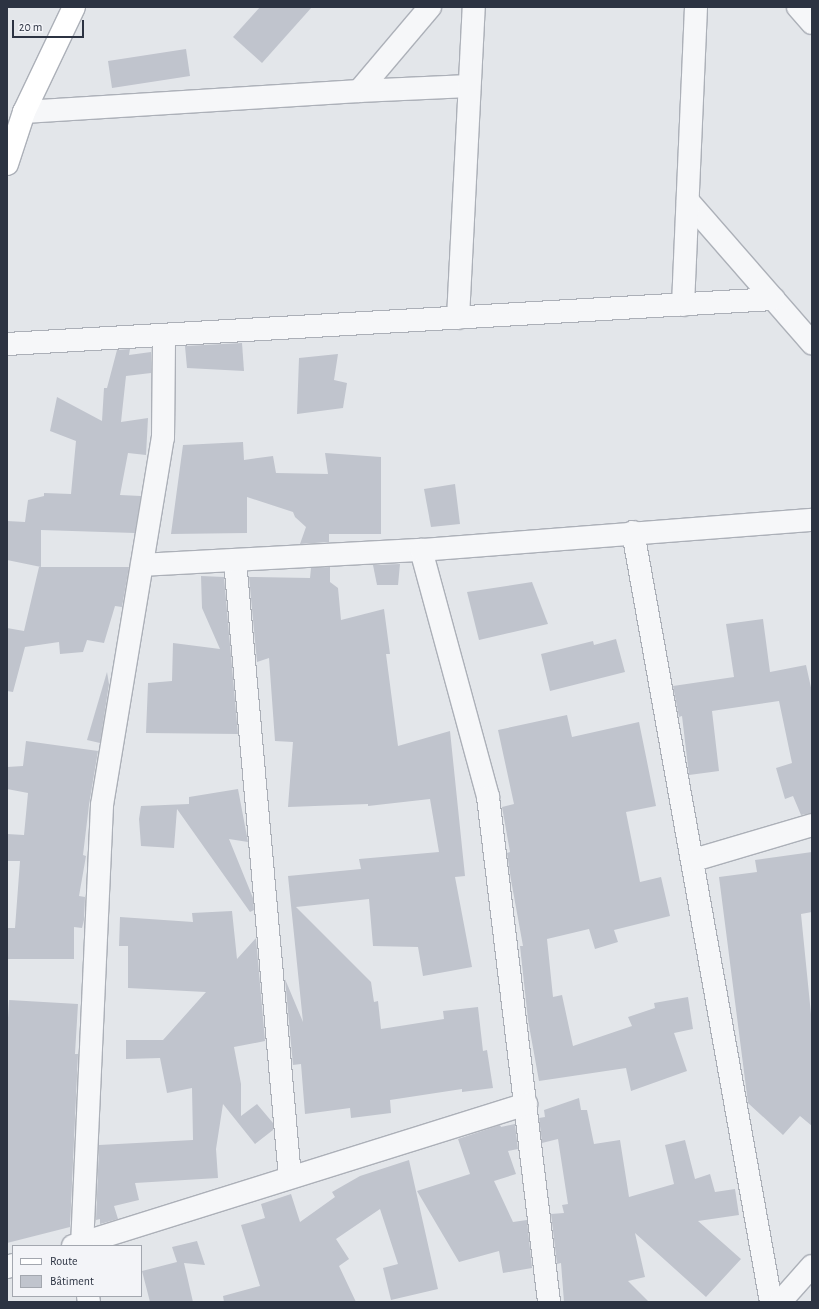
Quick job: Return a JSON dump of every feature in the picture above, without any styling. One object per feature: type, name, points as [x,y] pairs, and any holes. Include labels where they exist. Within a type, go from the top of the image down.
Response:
[{"type":"main road","points":[[7,164],[24,112],[74,7]]},
{"type":"street","points":[[359,91],[430,7]]},
{"type":"street","points":[[458,318],[474,7]]},
{"type":"street","points":[[683,304],[696,7]]},
{"type":"street","points":[[798,7],[812,23]]},
{"type":"street","points":[[24,112],[359,91],[469,86]]},
{"type":"street","points":[[688,201],[812,343]]},
{"type":"street","points":[[7,344],[164,336],[774,299]]},
{"type":"street","points":[[164,336],[163,438],[102,805],[79,1245],[526,1104]]},
{"type":"street","points":[[142,565],[422,550],[633,532],[812,520]]},
{"type":"street","points":[[633,532],[694,860],[771,1302]]},
{"type":"street","points":[[422,550],[488,797],[549,1302]]},
{"type":"street","points":[[235,560],[290,1178]]},
{"type":"street","points":[[694,860],[812,825]]},
{"type":"street","points":[[780,1302],[812,1266]]},
{"type":"building","points":[[260,7],[312,7],[262,63],[233,37]]},
{"type":"building","points":[[186,49],[190,76],[112,88],[108,61]]},
{"type":"building","points":[[242,343],[244,371],[187,368],[185,346]]},
{"type":"building","points":[[130,349],[129,355],[151,352],[151,373],[126,376],[121,422],[148,418],[146,455],[128,453],[120,495],[141,496],[135,533],[41,530],[41,567],[7,560],[7,521],[25,522],[28,500],[44,496],[44,493],[71,494],[76,441],[50,431],[57,397],[102,421],[104,388],[107,388],[117,350]]},
{"type":"building","points":[[338,354],[334,380],[347,383],[343,408],[297,414],[299,358]]},
{"type":"building","points":[[243,442],[244,460],[273,456],[276,473],[328,474],[325,453],[381,457],[381,534],[329,534],[329,542],[300,544],[306,527],[295,517],[293,512],[247,497],[247,533],[171,534],[183,445]]},
{"type":"building","points":[[455,484],[460,524],[431,527],[424,489]]},
{"type":"building","points":[[400,564],[398,585],[377,585],[373,565]]},
{"type":"building","points":[[39,567],[129,567],[122,607],[115,606],[104,643],[87,640],[83,652],[60,654],[59,642],[25,647],[13,692],[7,691],[7,628],[24,631]]},
{"type":"building","points":[[330,567],[330,582],[338,588],[341,620],[384,609],[390,654],[386,654],[398,746],[450,731],[465,876],[455,877],[472,967],[423,976],[418,947],[373,946],[369,899],[296,907],[371,982],[374,1002],[378,1001],[381,1029],[444,1019],[443,1011],[478,1007],[483,1051],[487,1050],[493,1088],[462,1092],[462,1089],[390,1100],[391,1113],[351,1118],[350,1108],[305,1114],[301,1064],[293,1065],[285,979],[303,1022],[288,876],[361,869],[359,859],[439,852],[430,799],[368,806],[368,804],[288,807],[293,742],[275,741],[269,658],[257,662],[249,577],[310,578],[311,568]]},
{"type":"building","points":[[201,576],[224,577],[238,734],[146,733],[148,683],[172,681],[173,643],[220,649],[202,608]]},
{"type":"building","points":[[532,582],[548,624],[479,640],[467,592]]},
{"type":"building","points":[[763,619],[770,672],[806,665],[812,692],[812,813],[801,815],[793,796],[785,799],[776,768],[792,763],[779,701],[712,711],[719,771],[689,775],[682,716],[679,717],[673,686],[734,677],[726,624]]},
{"type":"building","points":[[616,639],[625,672],[550,691],[541,654],[593,641],[594,645]]},
{"type":"building","points":[[107,672],[109,684],[100,743],[87,740]]},
{"type":"building","points":[[567,715],[572,737],[639,722],[656,806],[626,812],[640,882],[661,877],[670,916],[614,930],[618,942],[595,949],[589,929],[547,939],[553,997],[562,995],[573,1046],[632,1026],[628,1017],[655,1008],[654,1003],[688,997],[693,1029],[674,1033],[687,1071],[631,1091],[626,1068],[539,1081],[528,1020],[520,946],[523,946],[511,880],[507,853],[510,852],[502,807],[514,804],[498,730]]},
{"type":"building","points":[[26,741],[98,751],[89,805],[83,855],[86,856],[79,896],[85,897],[84,920],[82,928],[74,927],[74,959],[7,959],[7,928],[15,928],[20,861],[7,861],[7,834],[24,835],[28,793],[7,789],[7,767],[23,766]]},
{"type":"building","points":[[238,789],[248,842],[229,839],[253,898],[254,910],[250,912],[177,809],[174,848],[141,846],[139,819],[141,806],[189,804],[189,797]]},
{"type":"building","points":[[812,852],[812,912],[801,914],[812,1024],[812,1126],[800,1116],[783,1135],[748,1103],[719,877],[757,872],[755,860]]},
{"type":"building","points":[[232,911],[237,959],[256,938],[265,1041],[234,1047],[241,1084],[241,1116],[257,1104],[273,1123],[273,1130],[255,1144],[223,1104],[216,1149],[218,1178],[135,1183],[139,1200],[114,1206],[118,1219],[100,1224],[100,1219],[96,1220],[99,1145],[193,1140],[192,1088],[167,1093],[160,1058],[126,1059],[126,1040],[163,1040],[206,992],[128,988],[128,946],[119,946],[120,917],[193,922],[192,913]]},
{"type":"building","points":[[9,1000],[78,1004],[75,1054],[78,1054],[70,1227],[7,1243],[7,1036]]},
{"type":"building","points":[[579,1098],[581,1110],[587,1110],[594,1144],[620,1140],[629,1197],[674,1184],[665,1145],[685,1140],[695,1179],[710,1174],[715,1192],[735,1189],[739,1215],[698,1221],[741,1259],[706,1297],[635,1233],[645,1277],[628,1281],[649,1302],[564,1302],[561,1263],[557,1264],[551,1214],[564,1213],[562,1205],[568,1204],[558,1139],[542,1143],[539,1118],[545,1117],[544,1110]]},
{"type":"building","points":[[515,1124],[518,1149],[508,1151],[516,1174],[494,1181],[513,1222],[527,1220],[532,1268],[503,1273],[499,1251],[459,1262],[417,1191],[470,1174],[458,1139],[500,1125],[501,1127]]},
{"type":"building","points":[[409,1160],[438,1289],[391,1300],[383,1268],[398,1264],[380,1209],[336,1239],[349,1259],[339,1266],[356,1302],[224,1302],[223,1296],[260,1286],[241,1225],[265,1218],[261,1204],[291,1194],[300,1222],[335,1197],[332,1192],[360,1176]]},
{"type":"building","points":[[197,1241],[205,1265],[184,1263],[193,1302],[150,1302],[142,1271],[177,1262],[172,1247]]}]
